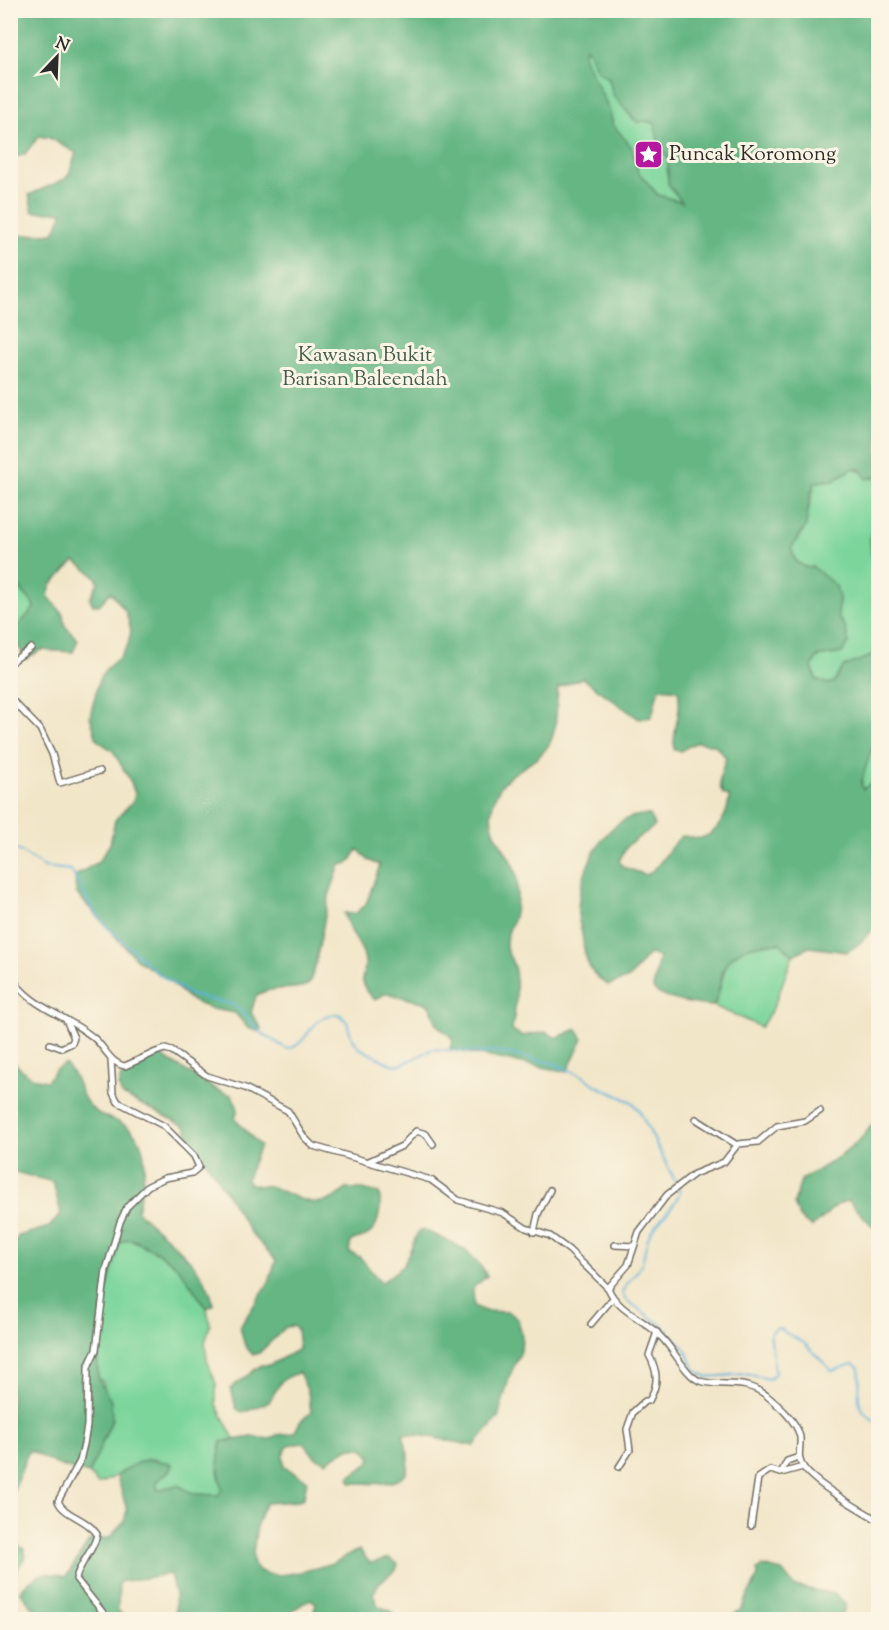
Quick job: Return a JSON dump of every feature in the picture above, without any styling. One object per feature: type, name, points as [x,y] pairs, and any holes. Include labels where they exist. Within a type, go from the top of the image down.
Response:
[{"type":"street","points":[[10,663],[32,648]]},
{"type":"street","points":[[10,698],[40,729],[52,754],[60,783],[100,771]]},
{"type":"street","points":[[10,975],[31,999],[84,1029],[111,1059],[125,1066],[165,1049],[172,1051],[207,1076],[244,1088],[288,1111],[304,1137],[313,1146],[431,1180],[458,1200],[493,1209],[534,1232],[549,1236],[569,1250],[608,1288],[622,1309],[657,1332],[677,1354],[686,1371],[696,1379],[747,1385],[766,1395],[798,1430],[799,1457],[803,1467],[848,1503],[879,1521]]},
{"type":"street","points":[[50,1044],[61,1048],[72,1043],[74,1038],[66,1020]]},
{"type":"street","points":[[109,1620],[76,1579],[97,1534],[82,1519],[61,1507],[58,1502],[80,1461],[84,1444],[87,1426],[88,1367],[96,1350],[106,1270],[120,1222],[127,1207],[148,1186],[165,1178],[192,1173],[199,1167],[194,1156],[164,1126],[118,1102],[113,1093],[111,1059]]},
{"type":"street","points":[[696,1119],[737,1145],[758,1142],[777,1126],[804,1121],[820,1111]]},
{"type":"street","points":[[369,1161],[402,1146],[416,1131],[426,1134],[433,1144]]},
{"type":"street","points":[[608,1288],[628,1264],[647,1219],[673,1190],[702,1170],[724,1162],[737,1145]]},
{"type":"street","points":[[534,1232],[538,1214],[550,1190]]},
{"type":"street","points":[[615,1245],[634,1246]]},
{"type":"street","points":[[591,1324],[613,1298]]},
{"type":"street","points":[[619,1467],[630,1450],[627,1432],[632,1414],[645,1401],[649,1401],[656,1388],[654,1374],[657,1367],[649,1355],[657,1332]]},
{"type":"street","points":[[781,1473],[787,1461],[799,1457]]},
{"type":"street","points":[[751,1526],[758,1478],[770,1470],[781,1473],[803,1467]]},
{"type":"green space","name":"Kawasan Bukit Barisan Baleendah","points":[[11,11],[878,11],[878,476],[867,479],[860,469],[854,468],[833,480],[815,482],[810,495],[806,526],[791,548],[796,562],[807,568],[813,567],[836,586],[839,598],[838,617],[845,627],[849,643],[842,653],[817,657],[812,667],[816,679],[828,684],[834,682],[843,667],[869,657],[878,649],[878,743],[872,748],[861,783],[863,789],[878,778],[878,923],[860,943],[847,952],[809,947],[793,955],[780,943],[751,946],[735,954],[724,968],[714,1006],[680,1001],[656,992],[653,988],[659,957],[649,954],[629,978],[609,985],[597,978],[585,954],[578,913],[580,894],[589,862],[607,833],[619,823],[633,817],[649,815],[655,826],[628,845],[619,861],[623,867],[646,875],[656,867],[682,836],[701,838],[713,832],[725,815],[729,796],[723,794],[720,785],[720,776],[726,758],[715,745],[697,742],[680,751],[674,750],[679,706],[678,690],[660,688],[651,717],[639,719],[582,678],[558,688],[555,726],[548,746],[540,755],[501,785],[492,808],[491,818],[493,828],[511,862],[517,880],[516,908],[506,942],[516,978],[512,1030],[522,1036],[546,1032],[556,1038],[577,1029],[583,1039],[567,1072],[454,1050],[450,1048],[453,1042],[451,1037],[437,1025],[431,1008],[426,1003],[386,993],[375,1000],[366,991],[362,979],[365,960],[344,913],[355,914],[366,904],[380,865],[368,860],[358,849],[349,863],[340,865],[329,896],[315,967],[309,984],[303,987],[269,990],[256,996],[251,1013],[261,1028],[260,1032],[248,1028],[235,1013],[212,1009],[192,1001],[169,981],[136,959],[76,893],[75,876],[98,862],[110,844],[115,820],[133,801],[135,794],[131,782],[113,751],[97,740],[90,716],[99,680],[128,645],[131,631],[126,612],[111,592],[99,605],[93,605],[90,599],[98,582],[95,576],[75,561],[51,585],[48,596],[63,614],[65,626],[78,640],[73,652],[41,650],[26,659],[12,637],[17,627],[34,608],[32,602],[11,578],[11,236],[54,233],[63,212],[33,212],[29,195],[65,179],[76,153],[50,138],[39,136],[24,155],[18,156],[11,162]],"holes":[[[587,48],[597,70],[609,79],[613,95],[638,123],[643,121],[655,123],[658,141],[668,159],[668,184],[682,202],[658,195],[638,172],[631,146],[613,125],[609,109],[584,58],[584,49]]]},
{"type":"green space","points":[[587,48],[597,70],[609,79],[613,95],[633,119],[655,123],[658,141],[668,159],[667,175],[671,190],[680,197],[682,202],[658,195],[638,172],[633,152],[613,125],[609,109],[584,58],[584,49]]},
{"type":"green space","points":[[854,468],[873,479],[878,476],[875,558],[878,560],[878,649],[869,657],[843,667],[834,682],[828,684],[816,679],[812,667],[817,657],[842,653],[845,627],[838,617],[839,598],[813,567],[807,568],[796,562],[791,548],[803,532],[815,482],[833,480]]},
{"type":"green space","points":[[878,523],[878,560],[871,554],[870,536]]},
{"type":"green space","points":[[10,578],[32,602],[34,608],[13,635],[10,633]]},
{"type":"green space","points":[[878,743],[878,778],[863,789],[862,778],[866,764]]},
{"type":"green space","points":[[758,943],[780,943],[793,955],[774,1006],[761,1027],[714,1006],[729,961],[744,949]]},
{"type":"green space","points":[[158,1054],[219,1091],[232,1095],[238,1109],[235,1119],[260,1146],[246,1180],[251,1184],[272,1187],[311,1202],[328,1201],[346,1189],[363,1189],[379,1193],[380,1209],[375,1226],[367,1235],[351,1241],[349,1252],[360,1257],[381,1283],[403,1266],[418,1232],[423,1230],[460,1247],[481,1267],[487,1276],[473,1288],[474,1306],[485,1311],[509,1312],[518,1319],[522,1336],[521,1351],[510,1375],[498,1418],[474,1446],[403,1434],[409,1459],[406,1474],[387,1483],[351,1483],[349,1477],[369,1463],[371,1458],[363,1448],[348,1448],[326,1462],[315,1457],[304,1443],[288,1445],[283,1455],[284,1467],[307,1480],[304,1497],[299,1501],[266,1503],[257,1527],[253,1553],[254,1565],[261,1571],[271,1574],[285,1574],[326,1565],[360,1550],[370,1563],[389,1558],[398,1564],[396,1570],[379,1583],[373,1594],[378,1606],[393,1612],[394,1619],[312,1619],[316,1603],[310,1599],[292,1611],[292,1619],[176,1619],[175,1595],[170,1574],[119,1582],[118,1610],[126,1619],[42,1619],[20,1591],[40,1575],[52,1574],[66,1577],[90,1540],[109,1538],[124,1522],[127,1510],[117,1476],[130,1467],[149,1460],[172,1464],[170,1470],[156,1482],[158,1490],[178,1485],[194,1494],[218,1495],[222,1490],[218,1464],[221,1442],[252,1437],[271,1439],[276,1435],[294,1433],[300,1422],[311,1412],[308,1392],[299,1372],[282,1380],[269,1402],[243,1413],[236,1408],[231,1388],[261,1365],[270,1365],[299,1349],[297,1330],[293,1326],[286,1327],[259,1353],[253,1355],[245,1346],[240,1327],[269,1282],[276,1260],[250,1232],[216,1176],[192,1143],[185,1126],[122,1095],[118,1085],[123,1073]]},
{"type":"green space","points":[[11,1058],[26,1074],[47,1081],[56,1069],[65,1064],[73,1073],[85,1099],[93,1109],[124,1125],[134,1133],[140,1142],[144,1164],[137,1211],[194,1265],[210,1291],[213,1305],[207,1308],[203,1304],[189,1282],[169,1260],[136,1241],[130,1239],[120,1242],[105,1294],[97,1351],[98,1378],[111,1401],[112,1419],[89,1474],[58,1465],[29,1450],[11,1496],[11,1252],[18,1236],[49,1227],[61,1214],[53,1182],[11,1171]]},
{"type":"green space","points":[[878,1114],[878,1232],[849,1201],[837,1205],[811,1227],[800,1218],[794,1204],[801,1180],[855,1145]]},
{"type":"green space","points":[[130,1239],[169,1258],[183,1272],[207,1308],[210,1325],[205,1343],[207,1360],[216,1384],[216,1404],[234,1439],[221,1442],[218,1471],[222,1490],[219,1495],[194,1494],[178,1485],[158,1490],[155,1482],[170,1470],[157,1459],[141,1461],[98,1484],[89,1474],[110,1425],[103,1382],[98,1378],[103,1309],[120,1242]]},
{"type":"green space","points":[[11,1541],[24,1549],[26,1556],[11,1578]]},
{"type":"green space","points":[[762,1566],[782,1571],[794,1586],[834,1594],[846,1604],[841,1619],[728,1619],[741,1609],[758,1576],[757,1570]]},
{"type":"waterway","points":[[10,845],[44,867],[71,870],[91,907],[108,928],[159,974],[190,995],[235,1005],[260,1032],[287,1049],[301,1042],[321,1019],[339,1014],[347,1022],[351,1036],[359,1048],[391,1064],[401,1065],[433,1049],[484,1053],[494,1051],[552,1063],[583,1076],[597,1086],[632,1102],[639,1110],[680,1191],[672,1206],[650,1234],[641,1265],[622,1293],[626,1300],[660,1324],[684,1347],[695,1369],[708,1377],[745,1374],[770,1379],[775,1373],[770,1333],[778,1328],[804,1343],[832,1371],[853,1364],[859,1368],[860,1405],[878,1423]]},
{"type":"place","name":"Puncak Koromong","points":[[648,155]]}]
